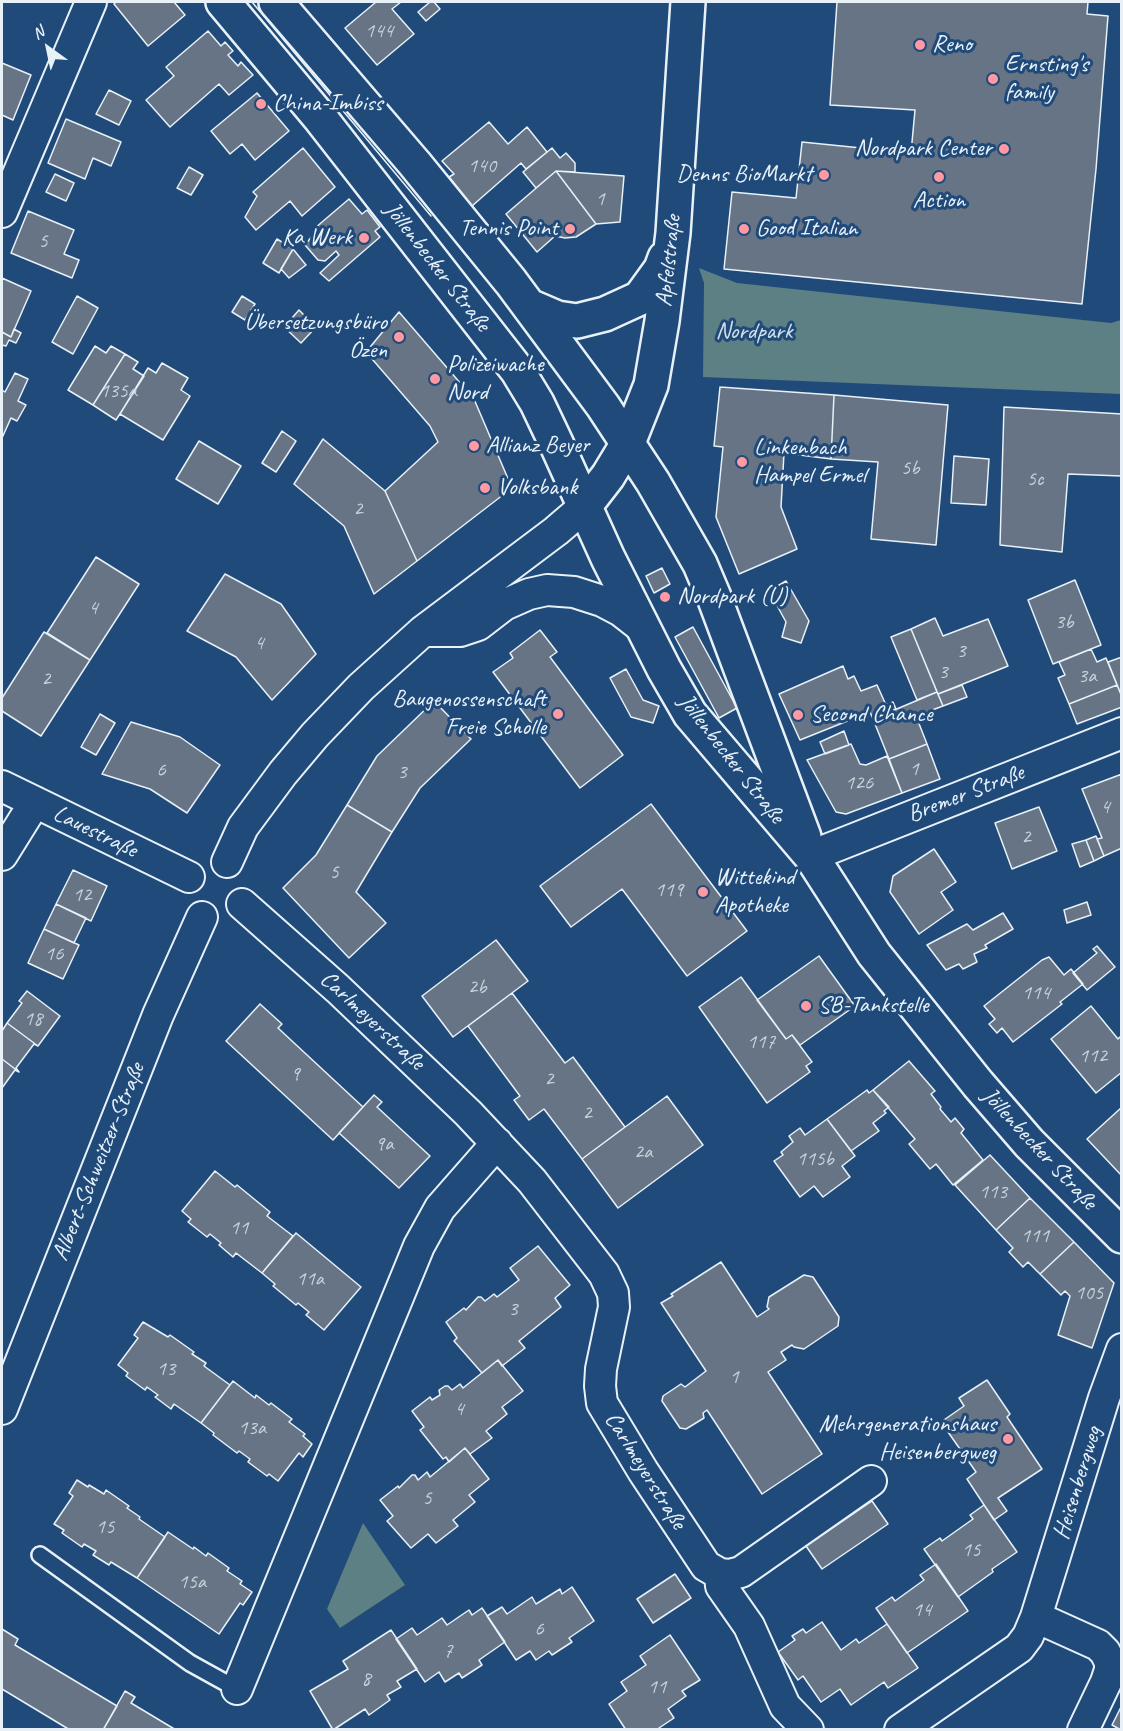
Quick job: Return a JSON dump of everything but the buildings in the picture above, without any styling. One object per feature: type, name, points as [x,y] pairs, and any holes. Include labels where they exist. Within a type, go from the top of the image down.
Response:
[{"type":"main road","name":"Jöllenbecker Straße","points":[[223,2],[321,119],[517,370],[537,403],[584,507],[644,629],[690,714],[810,856],[874,954],[978,1084],[1029,1143],[1122,1236]]},
{"type":"main road","name":"Jöllenbecker Straße","points":[[276,2],[480,243],[628,442],[665,502],[710,586],[810,856]]},
{"type":"main road","name":"Apfelstraße","points":[[584,507],[608,476],[628,442],[651,385],[673,233],[688,2]]},
{"type":"main road","points":[[529,306],[557,318],[577,321],[605,314],[640,298],[661,269],[673,233]]},
{"type":"street","points":[[2,212],[91,2]]},
{"type":"street","points":[[227,862],[243,827],[315,735],[361,687],[423,631],[556,531],[584,507]]},
{"type":"street","points":[[423,631],[460,631],[478,625],[504,605],[529,594],[547,590],[574,592],[602,601],[621,610],[644,629]]},
{"type":"street","name":"Bremer Straße","points":[[810,856],[1122,733]]},
{"type":"street","name":"Lauestraße","points":[[2,786],[189,877]]},
{"type":"street","points":[[2,855],[35,802]]},
{"type":"street","points":[[212,860],[227,862],[237,869],[244,880],[246,892],[242,904],[225,918],[217,920],[202,917],[188,900],[186,892],[189,877],[198,866],[205,862],[212,860]]},
{"type":"street","name":"Carlmeyerstraße","points":[[242,904],[446,1090],[532,1181],[604,1274],[613,1293],[614,1307],[602,1369],[600,1386],[602,1403],[626,1445],[694,1549],[706,1566],[720,1574]]},
{"type":"street","name":"Albert-Schweitzer-Straße","points":[[2,1409],[158,1015],[202,917]]},
{"type":"street","points":[[237,1689],[419,1246],[440,1208],[497,1143]]},
{"type":"street","name":"Heisenbergweg","points":[[900,1730],[1019,1648],[1028,1636],[1036,1617],[1104,1398],[1122,1349]]},
{"type":"street","points":[[808,1730],[785,1706],[749,1626],[721,1586],[720,1574],[729,1575],[741,1572],[872,1481]]},
{"type":"street","points":[[1036,1617],[1098,1645],[1110,1662],[1106,1682],[1083,1730]]},
{"type":"lane","points":[[40,1555],[190,1663],[237,1689]]},
{"type":"green space","name":"Nordpark","points":[[699,268],[737,283],[1111,323],[1121,320],[1121,394],[703,377],[704,283]]},
{"type":"green space","points":[[363,1523],[405,1585],[340,1628],[327,1609]]},
{"type":"tram line","points":[[252,2],[431,216]]},
{"type":"place","name":"Reno","points":[[920,45]]},
{"type":"place","name":"Ernsting's family","points":[[993,79]]},
{"type":"place","name":"China-Imbiss","points":[[261,104]]},
{"type":"place","name":"Nordpark Center","points":[[1004,149]]},
{"type":"place","name":"Denns BioMarkt","points":[[824,175]]},
{"type":"place","name":"Action","points":[[939,177]]},
{"type":"place","name":"Tennis Point","points":[[570,229]]},
{"type":"place","name":"Good Italian","points":[[744,229]]},
{"type":"place","name":"Ka Werk","points":[[364,238]]},
{"type":"place","name":"Übersetzungsbüro Özen","points":[[399,337]]},
{"type":"place","name":"Polizeiwache Nord","points":[[435,379]]},
{"type":"place","name":"Allianz Beyer","points":[[474,446]]},
{"type":"place","name":"Linkenbach Hampel Ermel","points":[[742,462]]},
{"type":"place","name":"Volksbank","points":[[485,488]]},
{"type":"place","name":"Nordpark (U)","points":[[665,597]]},
{"type":"place","name":"Baugenossenschaft Freie Scholle","points":[[558,714]]},
{"type":"place","name":"Second Chance","points":[[798,715]]},
{"type":"place","name":"Wittekind Apotheke","points":[[703,892]]},
{"type":"place","name":"SB-Tankstelle","points":[[806,1006]]},
{"type":"place","name":"Mehrgenerationshaus Heisenbergweg","points":[[1008,1439]]}]
